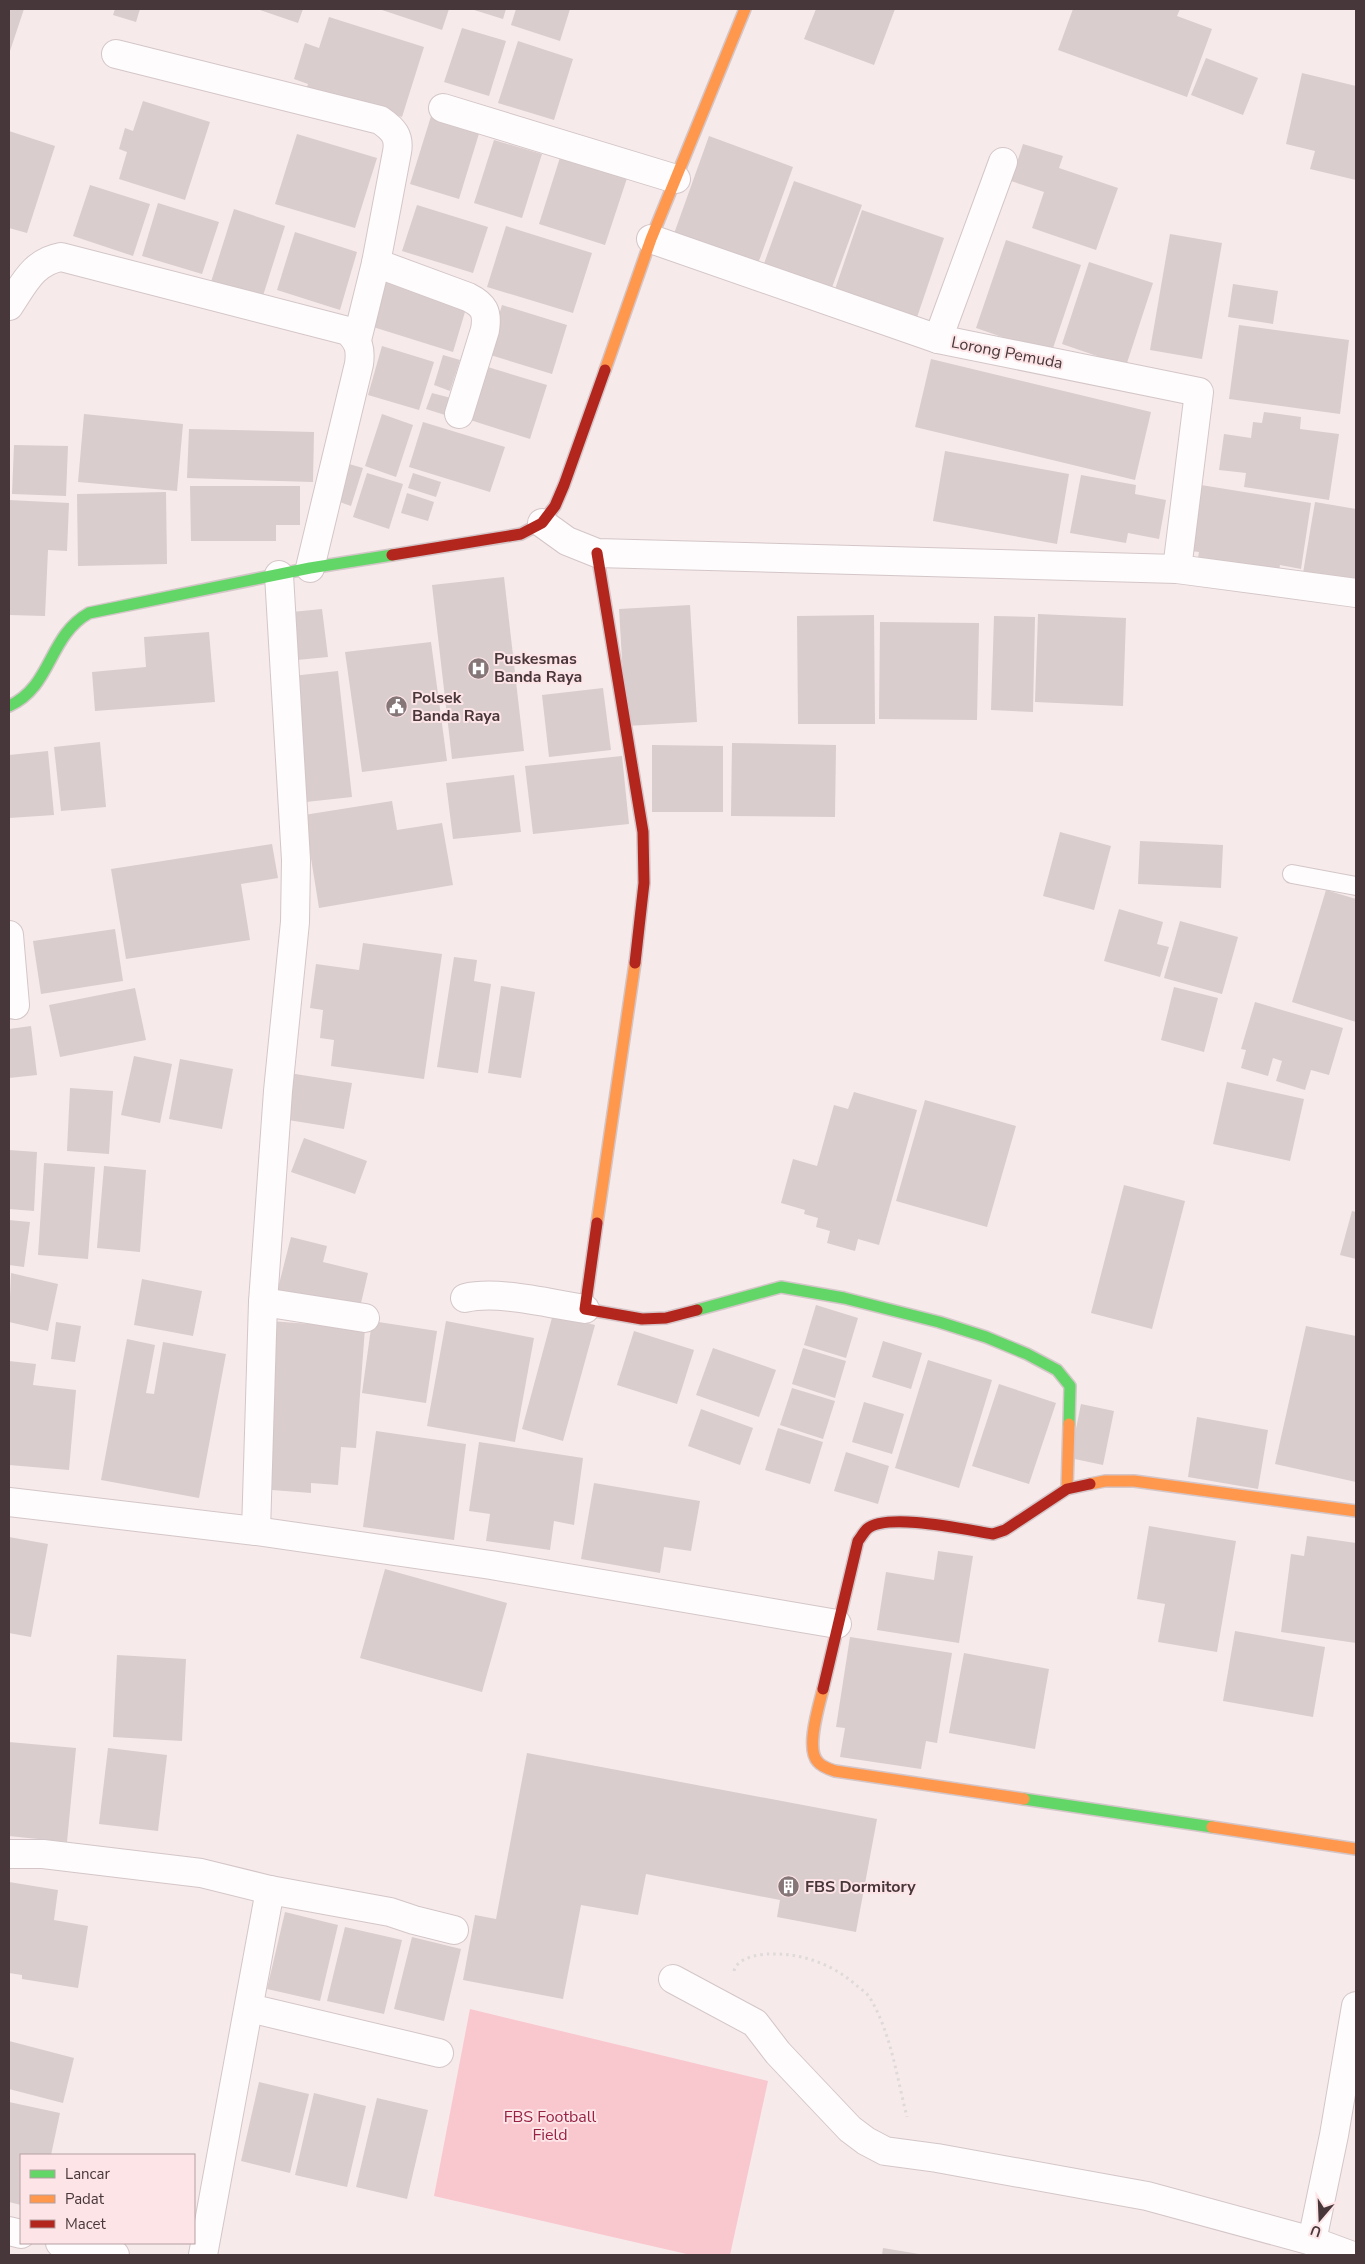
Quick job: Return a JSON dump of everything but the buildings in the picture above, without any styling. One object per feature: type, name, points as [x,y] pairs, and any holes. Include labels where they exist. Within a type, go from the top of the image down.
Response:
[{"type":"street","points":[[9,706],[32,693],[66,630],[81,616],[89,613],[310,568],[521,534],[542,523],[555,506],[564,485],[651,239],[745,9]]},
{"type":"street","points":[[116,54],[380,120],[390,127],[399,142],[376,263],[357,340]]},
{"type":"street","points":[[443,108],[676,179]]},
{"type":"street","points":[[938,340],[1003,162]]},
{"type":"street","name":"Lorong Pemuda","points":[[651,239],[938,340],[1199,392],[1177,569]]},
{"type":"street","points":[[9,306],[36,267],[48,260],[61,257],[348,331],[357,340],[361,350],[359,364],[310,568]]},
{"type":"street","points":[[376,263],[468,297],[485,309],[487,318],[485,330],[460,414]]},
{"type":"street","points":[[542,523],[567,541],[597,552],[1177,569],[1356,593]]},
{"type":"street","points":[[585,1309],[623,1034],[644,899],[646,865],[642,822],[597,552]]},
{"type":"street","points":[[256,1531],[263,1302],[278,1092],[295,913],[296,860],[279,575]]},
{"type":"street","points":[[9,935],[15,1004]]},
{"type":"street","points":[[465,1298],[496,1296],[642,1319],[666,1318],[781,1287],[846,1297],[932,1319],[1003,1344],[1060,1371],[1070,1386],[1067,1488]]},
{"type":"street","points":[[263,1302],[365,1318]]},
{"type":"street","points":[[1356,1511],[1134,1481],[1105,1481],[1067,1488],[1005,1530],[993,1534],[913,1522],[883,1522],[868,1528],[858,1541],[837,1624],[812,1740],[812,1755],[820,1765],[836,1771],[1356,1849]]},
{"type":"street","points":[[9,1502],[256,1531],[491,1565],[837,1624]]},
{"type":"street","points":[[9,1854],[43,1854],[201,1873],[270,1890],[390,1912],[454,1930]]},
{"type":"street","points":[[203,2255],[270,1890]]},
{"type":"street","points":[[673,1979],[755,2024],[778,2053],[850,2129],[866,2141],[885,2151],[937,2158],[1147,2196],[1312,2241],[1350,2255]]},
{"type":"street","points":[[1312,2241],[1334,2135],[1356,2006]]},
{"type":"street","points":[[249,2008],[439,2053]]},
{"type":"street","points":[[65,2244],[115,2255]]},
{"type":"lane","points":[[1292,874],[1356,886]]},
{"type":"path","points":[[735,1967],[746,1958],[784,1953],[820,1962],[845,1975],[869,1996],[884,2026],[907,2119],[937,2158]]},
{"type":"green space","name":"FBS Football Field","points":[[470,2009],[768,2081],[730,2255],[691,2255],[434,2196]]},
{"type":"traffic: fast","points":[[9,706],[34,687],[65,635],[89,613],[310,568],[392,555]]},
{"type":"traffic: fast","points":[[697,1310],[781,1287],[844,1298],[939,1322],[986,1337],[1027,1354],[1057,1370],[1070,1386],[1069,1424]]},
{"type":"traffic: fast","points":[[1024,1799],[1212,1827]]},
{"type":"traffic: slow","points":[[605,370],[651,239],[745,9]]},
{"type":"traffic: slow","points":[[597,1223],[635,963]]},
{"type":"traffic: slow","points":[[1067,1489],[1069,1424]]},
{"type":"traffic: slow","points":[[1090,1484],[1105,1481],[1134,1481],[1356,1511]]},
{"type":"traffic: slow","points":[[823,1689],[814,1727],[813,1748],[814,1756],[824,1767],[835,1771],[1024,1799]]},
{"type":"traffic: slow","points":[[1212,1827],[1356,1849]]},
{"type":"traffic: jam","points":[[392,555],[521,534],[542,523],[555,506],[564,485],[605,370]]},
{"type":"traffic: jam","points":[[597,553],[643,832],[644,883],[635,963]]},
{"type":"traffic: jam","points":[[597,1223],[585,1309],[642,1319],[666,1318],[697,1310]]},
{"type":"traffic: jam","points":[[823,1689],[858,1541],[867,1529],[877,1524],[909,1522],[993,1534],[1005,1530],[1067,1489],[1090,1484]]},
{"type":"place","name":"Puskesmas Banda Raya","points":[[478,668]]},
{"type":"place","name":"Polsek Banda Raya","points":[[396,707]]},
{"type":"place","name":"FBS Dormitory","points":[[789,1887]]}]
